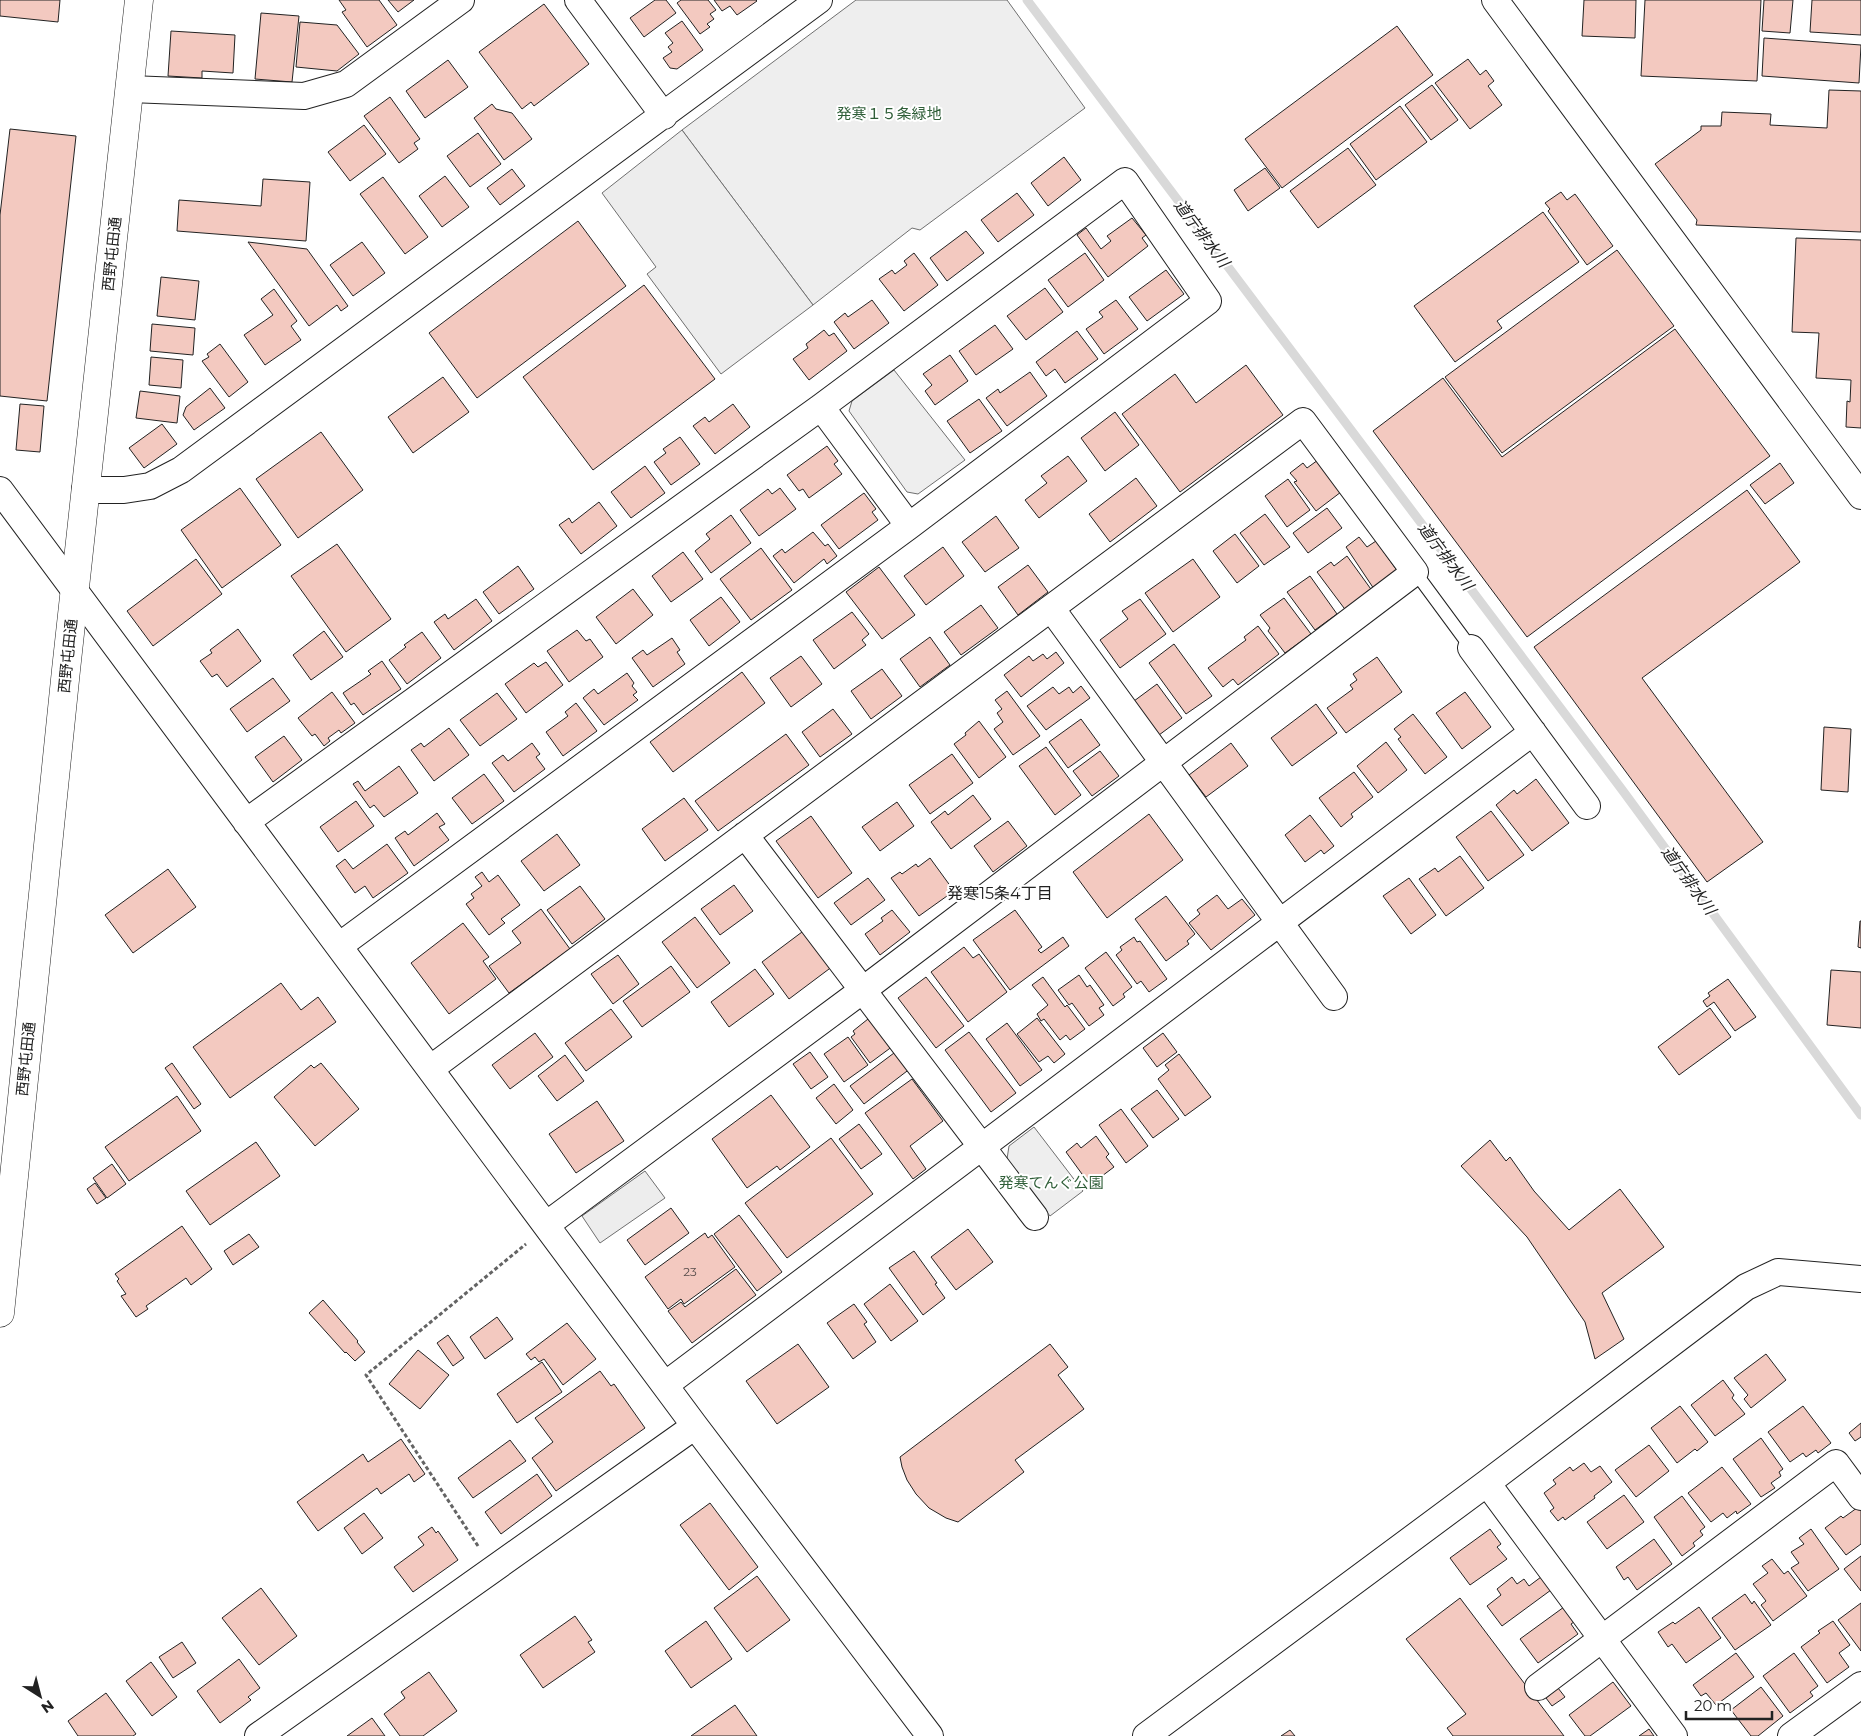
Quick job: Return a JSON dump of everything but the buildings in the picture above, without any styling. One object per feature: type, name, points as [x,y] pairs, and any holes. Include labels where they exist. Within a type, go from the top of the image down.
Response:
[{"type":"street","name":"西野屯田通","points":[[0,1313],[85,490],[139,0]]},
{"type":"street","points":[[130,89],[304,96],[346,84],[461,0]]},
{"type":"street","points":[[578,0],[664,116]]},
{"type":"street","points":[[85,490],[124,490],[150,486],[181,470],[819,0]]},
{"type":"street","points":[[1495,0],[1861,496]]},
{"type":"street","points":[[246,822],[821,407],[1125,181],[1208,302],[909,526],[339,946]]},
{"type":"street","points":[[821,407],[909,526]]},
{"type":"street","points":[[430,1068],[1303,421],[1416,572],[863,990],[546,1225]]},
{"type":"street","points":[[0,490],[695,1426],[930,1736]]},
{"type":"street","points":[[1051,608],[1334,997]]},
{"type":"street","points":[[1471,648],[1587,806]]},
{"type":"street","points":[[665,1385],[1533,732]]},
{"type":"street","points":[[745,835],[1035,1217]]},
{"type":"street","points":[[1146,1736],[1487,1483],[1746,1287],[1778,1272],[1861,1279]]},
{"type":"street","points":[[258,1736],[695,1426]]},
{"type":"street","points":[[1538,1687],[1836,1464],[1861,1497]]},
{"type":"street","points":[[1487,1483],[1674,1736]]},
{"type":"street","points":[[1791,1736],[1861,1685]]},
{"type":"lane","points":[[1416,572],[1471,648]]},
{"type":"path","points":[[496,1568],[484,1556],[366,1375],[523,1248],[546,1225]]},
{"type":"green space","name":"発寒１５条緑地","points":[[856,0],[1007,0],[1085,108],[920,230],[912,228],[813,305],[682,130]]},
{"type":"green space","points":[[894,370],[965,460],[918,494],[907,492],[849,411],[852,401]]},
{"type":"green space","name":"発寒てんぐ公園","points":[[1034,1127],[1083,1191],[1050,1216],[1007,1159],[1009,1146]]},
{"type":"shaded area","points":[[682,130],[813,305],[721,374],[647,274],[656,267],[602,193]]},
{"type":"shaded area","points":[[645,1171],[665,1198],[600,1243],[582,1216]]},
{"type":"waterway","name":"道庁排水川","points":[[1027,0],[1623,791],[1861,1115]]},
{"type":"district","name":"発寒15条4丁目","points":[[1000,893]]}]
